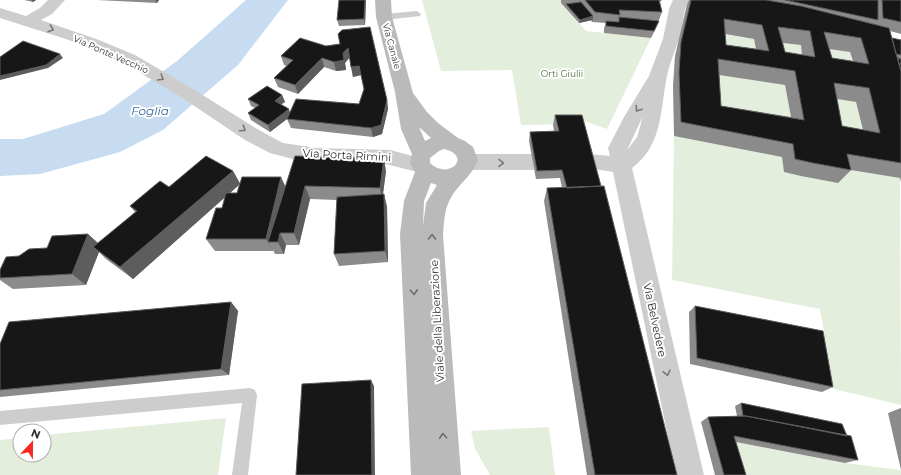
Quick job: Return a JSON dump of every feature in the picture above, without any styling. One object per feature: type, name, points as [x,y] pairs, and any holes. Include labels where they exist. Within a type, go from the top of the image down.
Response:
[{"type":"street","points":[[28,21],[46,11],[57,0]]},
{"type":"street","name":"Via Canale","points":[[383,0],[384,17],[404,92],[410,129],[423,163]]},
{"type":"street","points":[[590,162],[622,165],[638,152],[648,135],[652,122],[658,76],[667,27],[681,0]]},
{"type":"street","name":"Via Ponte Vecchio","points":[[0,13],[72,36],[126,59],[211,108]]},
{"type":"street","name":"Via Canale","points":[[404,92],[416,112],[427,125],[451,142]]},
{"type":"street","name":"Via Porta Rimini","points":[[211,108],[261,141],[279,148],[322,156],[384,157],[402,159],[423,163],[437,177],[445,178],[464,168],[533,162]]},
{"type":"street","points":[[423,163],[430,145],[451,142],[459,145],[468,155],[464,168]]},
{"type":"street","name":"Viale della Liberazione","points":[[423,163],[414,201],[411,234],[425,475]]},
{"type":"street","name":"Via Belvedere","points":[[622,165],[690,475]]},
{"type":"street","name":"Viale della Liberazione","points":[[447,475],[432,234],[437,203],[445,190],[464,168]]},
{"type":"lane","points":[[384,17],[417,14]]},
{"type":"lane","points":[[0,418],[250,395],[240,475]]},
{"type":"green space","name":"Orti Giulii","points":[[422,0],[572,0],[561,3],[586,31],[651,38],[607,129],[578,119],[580,124],[521,125],[512,70],[441,71]]},
{"type":"green space","points":[[717,33],[754,39],[760,65],[719,59]]},
{"type":"green space","points":[[769,41],[801,45],[805,71]]},
{"type":"green space","points":[[814,46],[850,52],[857,78]]},
{"type":"green space","points":[[711,73],[785,85],[794,133],[713,119]]},
{"type":"green space","points":[[823,97],[856,102],[867,147],[830,139]]},
{"type":"green space","points":[[674,136],[900,178],[901,405],[834,389],[820,309],[672,280]]},
{"type":"green space","points":[[226,418],[218,475],[0,475],[0,440],[12,439],[12,463],[52,463],[52,434]]},
{"type":"green space","points":[[549,427],[555,475],[490,475],[475,449],[471,431]]},
{"type":"green space","points":[[725,440],[845,463],[901,470],[901,475],[736,475]]},
{"type":"water","name":"Foglia","points":[[246,0],[288,0],[238,65],[163,130],[120,152],[40,174],[0,176],[0,139],[23,139],[104,114],[177,61]]},
{"type":"building","points":[[339,0],[365,0],[364,19],[337,20]]},
{"type":"building","points":[[585,0],[659,0],[662,12],[619,10],[620,15],[595,12]]},
{"type":"building","points":[[691,0],[766,0],[801,6],[889,28],[901,71],[901,163],[847,154],[851,170],[813,163],[795,159],[793,144],[681,122],[679,72],[681,42]],"holes":[[[724,19],[762,25],[769,51],[726,45]],[[778,27],[810,31],[815,57],[785,52]],[[824,32],[861,38],[869,64],[832,58]],[[718,59],[795,71],[804,120],[721,106]],[[834,83],[869,88],[880,133],[842,126]]]},
{"type":"building","points":[[785,0],[878,0],[878,20]]},
{"type":"building","points":[[882,0],[901,0],[901,22],[883,18]]},
{"type":"building","points":[[581,2],[593,16],[580,20],[566,4]]},
{"type":"building","points":[[619,17],[659,21],[654,31],[606,26],[606,21],[619,22]]},
{"type":"building","points":[[370,27],[387,100],[381,125],[371,128],[287,119],[296,99],[359,104],[364,89],[359,66],[351,67],[348,48],[343,53],[344,60],[334,62],[322,58],[295,85],[274,78],[293,60],[281,56],[300,38],[326,46],[340,44],[338,34],[342,30]]},
{"type":"building","points":[[892,38],[901,40],[901,55],[896,54]]},
{"type":"building","points":[[23,41],[60,54],[46,65],[0,76],[0,57]]},
{"type":"building","points":[[898,58],[901,59],[901,64],[899,64]]},
{"type":"building","points":[[267,86],[282,95],[275,101],[289,109],[268,125],[248,113],[259,105],[248,99]]},
{"type":"building","points":[[555,115],[582,115],[601,186],[567,188],[562,170],[537,171],[530,132],[559,131]]},
{"type":"building","points":[[206,156],[233,171],[120,267],[93,247],[137,211],[130,206],[160,181],[169,187]]},
{"type":"building","points":[[295,156],[384,158],[380,188],[305,186],[294,233],[280,233],[278,242],[268,242]]},
{"type":"building","points":[[242,177],[281,177],[266,239],[206,239],[216,208],[222,208],[226,193],[237,193]]},
{"type":"building","points":[[604,186],[677,475],[595,475],[547,188]]},
{"type":"building","points":[[384,194],[385,251],[334,254],[337,197]]},
{"type":"building","points":[[88,234],[72,274],[0,278],[0,270],[6,257],[19,256],[29,249],[47,248],[52,236]]},
{"type":"building","points":[[231,302],[221,369],[0,390],[0,344],[9,322]]},
{"type":"building","points":[[695,306],[823,331],[833,387],[697,358]]},
{"type":"building","points":[[371,380],[372,475],[296,475],[302,384]]},
{"type":"building","points":[[741,403],[842,424],[847,436],[743,416]]},
{"type":"building","points":[[746,416],[851,436],[858,460],[734,436],[746,475],[724,475],[708,417]]}]
